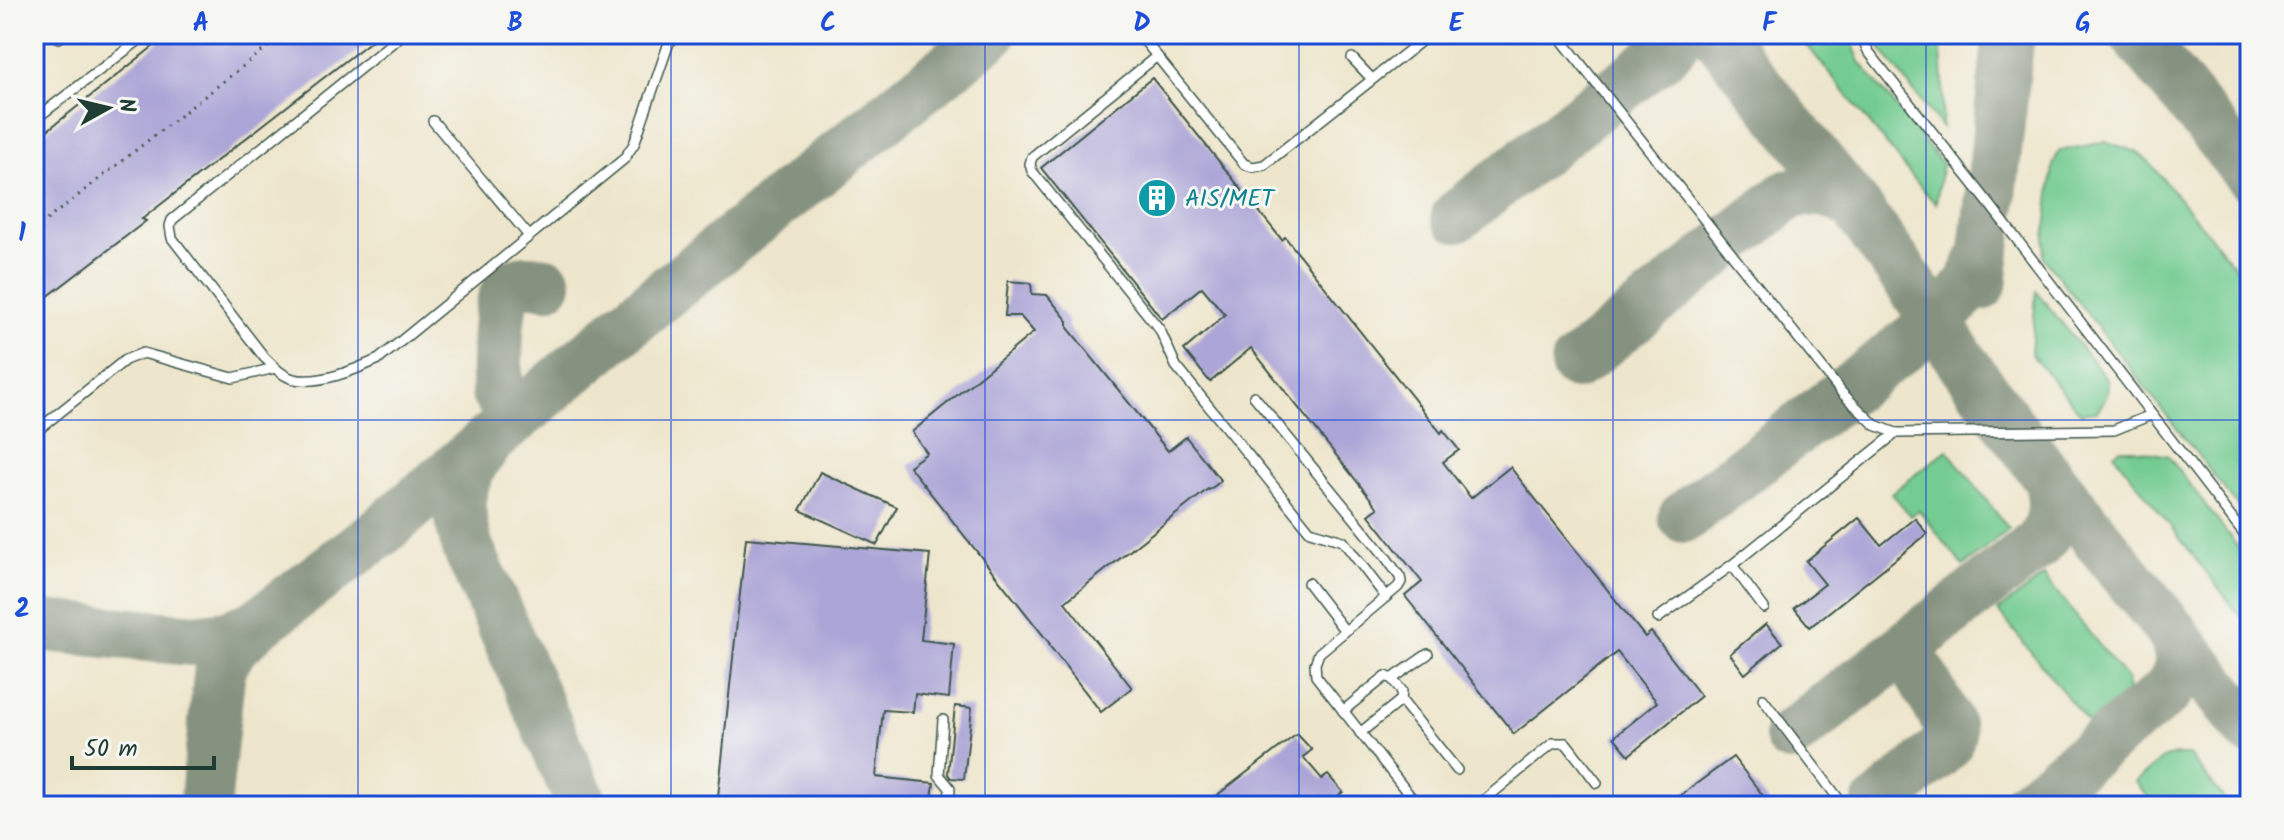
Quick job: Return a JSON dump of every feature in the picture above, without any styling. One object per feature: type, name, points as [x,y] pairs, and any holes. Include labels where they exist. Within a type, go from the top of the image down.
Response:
[{"type":"lane","points":[[34,120],[147,34]]},
{"type":"lane","points":[[403,34],[172,220],[170,226],[172,238],[275,368],[293,379],[310,380],[351,372],[379,359],[624,159],[637,135],[668,35]]},
{"type":"lane","points":[[1139,34],[1244,164],[1253,167],[1264,165],[1430,34]]},
{"type":"lane","points":[[1557,34],[1842,393],[1875,425],[1896,433],[2114,430],[2151,415]]},
{"type":"lane","points":[[1861,34],[1868,51],[2250,542]]},
{"type":"lane","points":[[1157,56],[1032,157],[1032,171],[1160,330],[1176,366],[1310,531],[1343,541],[1386,597]]},
{"type":"lane","points":[[1352,58],[1372,79]]},
{"type":"lane","points":[[433,121],[529,236]]},
{"type":"lane","points":[[34,433],[125,360],[143,353],[233,378],[275,368]]},
{"type":"lane","points":[[1254,396],[1400,577],[1398,587],[1319,653],[1315,664],[1316,676],[1418,806]]},
{"type":"lane","points":[[1658,618],[1732,565],[1896,433]]},
{"type":"lane","points":[[1732,565],[1764,608]]},
{"type":"lane","points":[[1308,583],[1345,631]]},
{"type":"lane","points":[[1392,679],[1428,654]]},
{"type":"lane","points":[[1343,711],[1386,676],[1402,691],[1401,700],[1360,733]]},
{"type":"lane","points":[[1763,699],[1844,806]]},
{"type":"lane","points":[[1401,700],[1457,770]]},
{"type":"lane","points":[[943,720],[939,775],[950,788],[949,806]]},
{"type":"lane","points":[[1477,806],[1553,743],[1560,741],[1566,743],[1597,783]]},
{"type":"path","points":[[34,230],[284,34]]},
{"type":"green space","points":[[1798,34],[1849,34],[1860,62],[1942,164],[1936,204],[1919,185]]},
{"type":"green space","points":[[1876,34],[1940,34],[1942,128],[1881,49]]},
{"type":"green space","points":[[2106,142],[2137,152],[2152,165],[2250,285],[2250,522],[2043,257],[2053,165],[2059,151]]},
{"type":"green space","points":[[2036,291],[2107,379],[2106,396],[2097,411],[2081,414],[2031,354]]},
{"type":"green space","points":[[2120,449],[2168,456],[2250,563],[2250,628],[2114,454]]},
{"type":"green space","points":[[1947,450],[2009,529],[1963,566],[1919,510],[1910,516],[1892,493]]},
{"type":"green space","points":[[2044,576],[2128,681],[2127,694],[2093,729],[1998,611]]},
{"type":"green space","points":[[2189,755],[2230,806],[2155,806],[2135,782],[2164,758]]},
{"type":"building","points":[[169,34],[380,34],[34,307],[34,141]]},
{"type":"building","points":[[1152,78],[1282,240],[1285,237],[1441,433],[1443,430],[1459,450],[1443,462],[1471,498],[1510,467],[1645,637],[1651,632],[1701,696],[1629,755],[1614,737],[1657,702],[1617,652],[1514,734],[1405,596],[1422,582],[1369,515],[1378,508],[1251,348],[1210,382],[1184,350],[1225,315],[1202,287],[1162,319],[1041,168]]},
{"type":"building","points":[[1008,281],[1031,283],[1032,294],[1047,295],[1068,321],[1068,328],[1168,451],[1186,437],[1221,481],[1065,602],[1132,688],[1101,712],[909,466],[927,453],[912,432],[1034,332],[1020,316],[1005,316]]},
{"type":"building","points":[[820,472],[897,507],[877,545],[800,510]]},
{"type":"building","points":[[1859,518],[1881,545],[1915,518],[1927,534],[1810,627],[1794,608],[1825,584],[1806,561]]},
{"type":"building","points":[[746,538],[930,554],[921,640],[954,644],[949,698],[915,694],[913,712],[883,710],[876,777],[934,783],[931,806],[717,806]]},
{"type":"building","points":[[1766,624],[1782,643],[1745,674],[1730,654]]},
{"type":"building","points":[[955,706],[972,708],[964,779],[951,778],[948,774]]},
{"type":"building","points":[[1297,734],[1312,750],[1303,757],[1322,779],[1328,775],[1343,792],[1324,806],[1203,806]]},
{"type":"building","points":[[1733,757],[1771,806],[1666,806]]},
{"type":"taxiway","points":[[34,625],[193,640],[227,636],[255,626],[380,532],[639,314],[990,34]]},
{"type":"taxiway","points":[[1457,216],[1668,50],[1680,34]]},
{"type":"taxiway","points":[[1716,34],[1855,206],[1963,363],[2049,478],[2250,730]]},
{"type":"taxiway","points":[[1981,285],[2009,34]]},
{"type":"taxiway","points":[[2135,34],[2250,175]]},
{"type":"taxiway","points":[[1576,364],[1785,197],[1804,191],[1821,191],[1855,206]]},
{"type":"taxiway","points":[[1684,517],[1937,321],[1966,290],[1985,252]]},
{"type":"taxiway","points":[[497,393],[498,327],[506,293],[519,282],[546,283]]},
{"type":"taxiway","points":[[485,447],[469,469],[464,482],[461,507],[464,534],[583,806]]},
{"type":"taxiway","points":[[1790,736],[2036,546],[2047,531],[2052,514],[2053,497],[2049,478]]},
{"type":"taxiway","points":[[205,806],[220,668],[232,648],[255,626]]},
{"type":"taxiway","points":[[2024,806],[2166,693],[2180,664],[2173,632]]},
{"type":"taxiway","points":[[1877,806],[1946,746],[1950,733],[1947,721],[1919,672]]},
{"type":"place","name":"AIS/MET","points":[[1157,198]]}]
